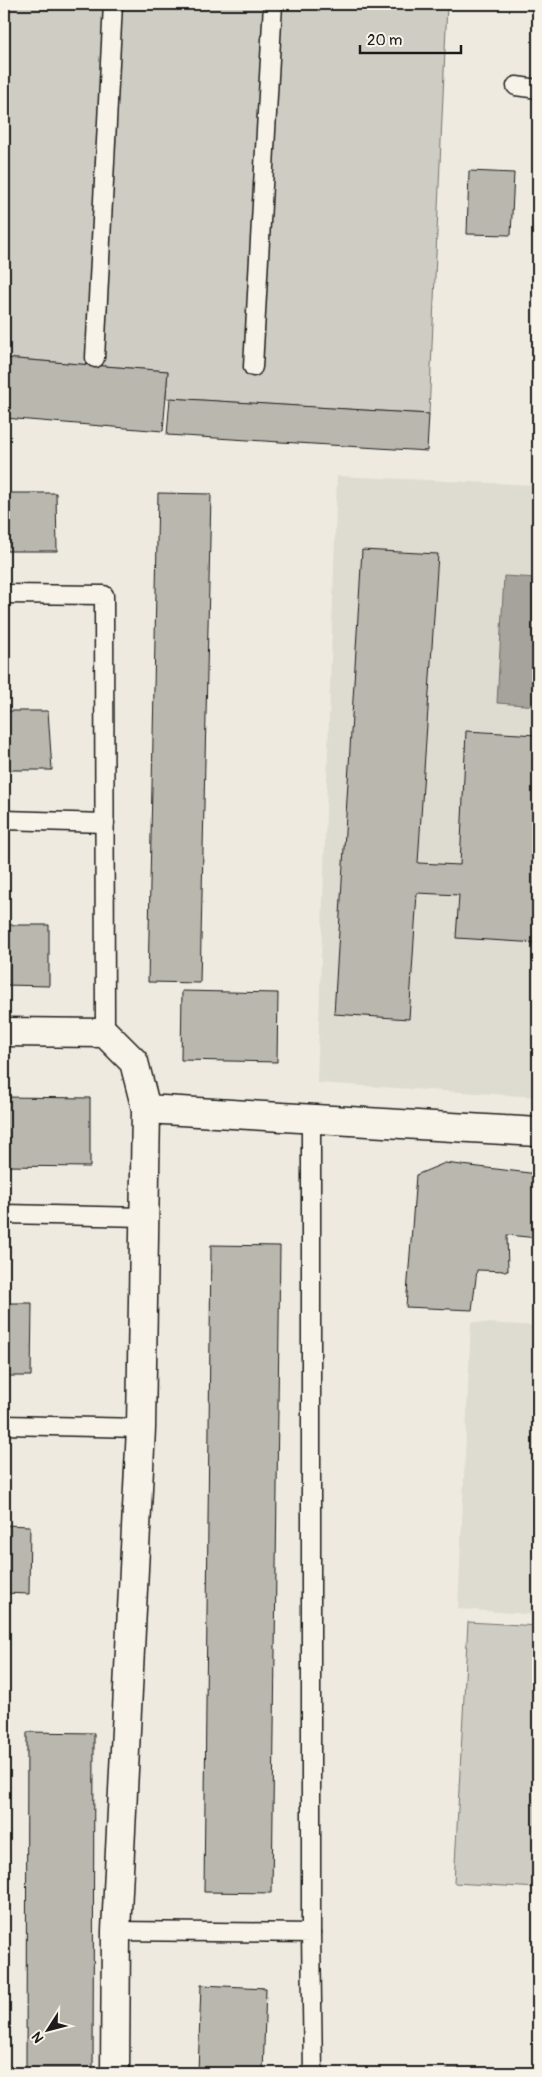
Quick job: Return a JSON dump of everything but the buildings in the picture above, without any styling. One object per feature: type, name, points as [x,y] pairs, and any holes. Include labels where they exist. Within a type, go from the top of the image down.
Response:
[{"type":"street","points":[[4,1032],[105,1032],[134,1062],[146,1110],[141,1428],[116,1931],[115,2073]]},
{"type":"street","points":[[146,1110],[538,1132]]},
{"type":"lane","points":[[95,358],[113,4]]},
{"type":"lane","points":[[253,366],[273,4]]},
{"type":"lane","points":[[516,86],[538,89]]},
{"type":"lane","points":[[4,594],[104,595],[105,1032]]},
{"type":"lane","points":[[4,820],[105,823]]},
{"type":"lane","points":[[311,1119],[311,1933],[313,2073]]},
{"type":"lane","points":[[4,1214],[144,1217]]},
{"type":"lane","points":[[4,1425],[141,1428]]},
{"type":"lane","points":[[116,1931],[311,1933]]},
{"type":"shaded area","points":[[4,4],[447,4],[429,414],[166,398],[168,371],[4,358]]},
{"type":"shaded area","points":[[337,476],[538,485],[538,1097],[317,1083]]},
{"type":"shaded area","points":[[504,576],[538,578],[538,706],[497,703]]},
{"type":"shaded area","points":[[471,1322],[538,1326],[538,1615],[458,1609]]},
{"type":"shaded area","points":[[468,1622],[538,1626],[538,1888],[454,1883]]},
{"type":"shaded area","points":[[447,2068],[538,2073],[447,2073]]}]
